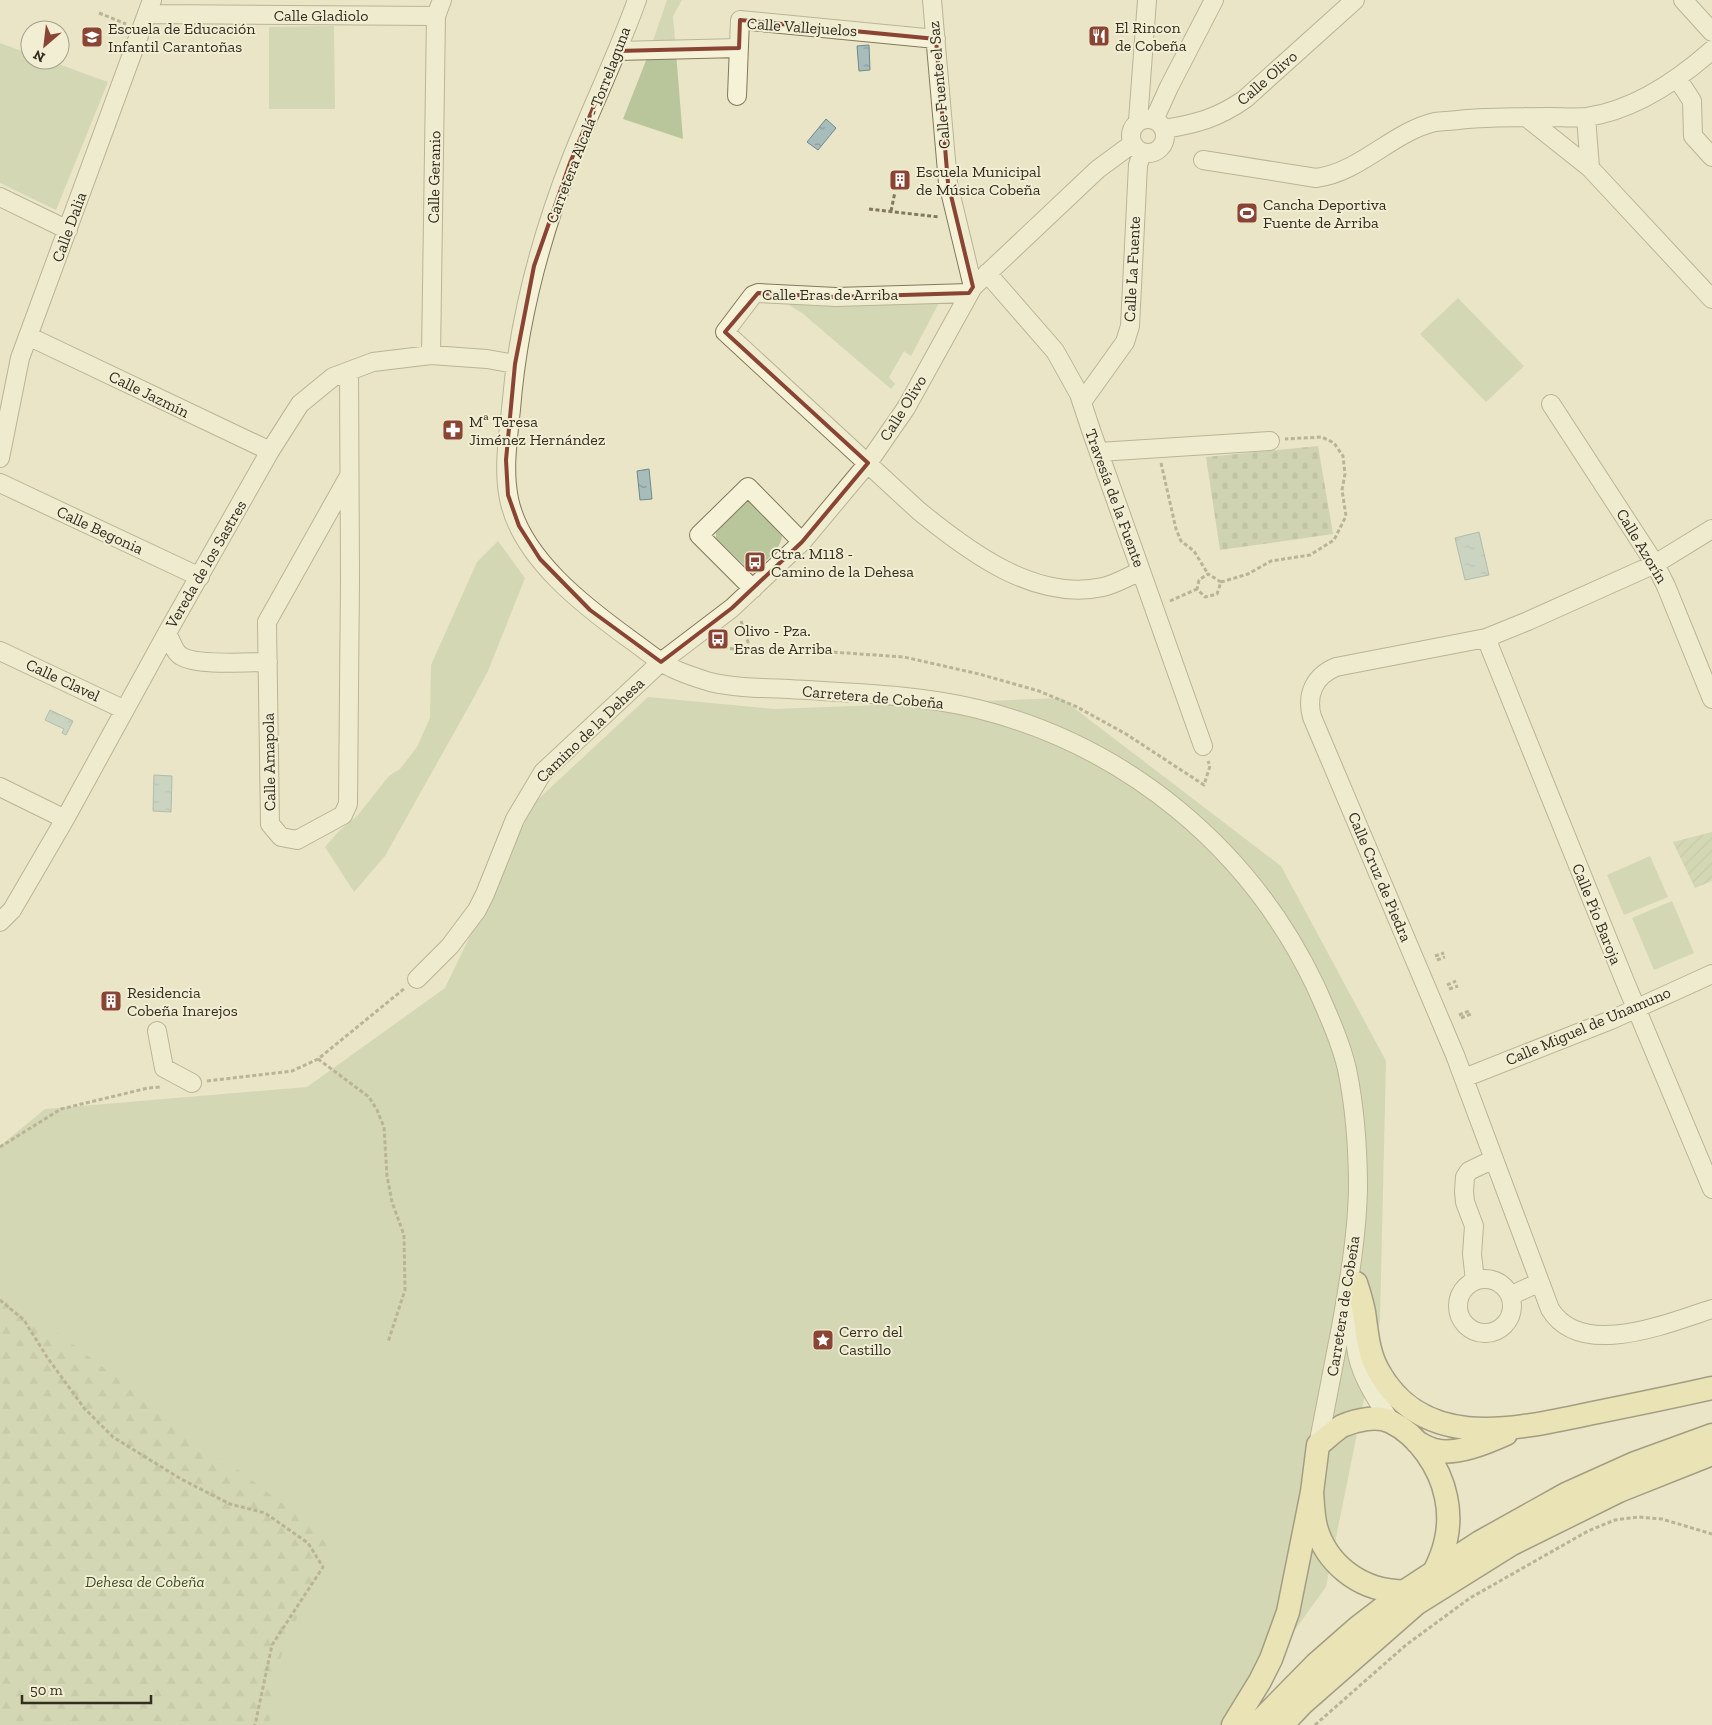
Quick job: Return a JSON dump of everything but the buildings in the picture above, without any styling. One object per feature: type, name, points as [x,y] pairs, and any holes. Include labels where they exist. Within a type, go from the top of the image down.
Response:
[{"type":"main road","points":[[1356,1283],[1370,1351],[1385,1381],[1401,1400],[1425,1416],[1452,1426],[1482,1430],[1521,1427],[1712,1388]]},
{"type":"main road","points":[[1233,1725],[1260,1681],[1282,1632],[1288,1612],[1312,1492],[1318,1445],[1342,1427],[1358,1421],[1374,1419],[1390,1421],[1418,1442],[1436,1451],[1452,1451],[1479,1445],[1521,1427]]},
{"type":"main road","points":[[1256,1725],[1316,1664],[1357,1628],[1480,1542],[1566,1494],[1635,1463],[1712,1435]]},
{"type":"main road","points":[[1277,1725],[1315,1679],[1422,1583],[1441,1560],[1447,1536],[1446,1497],[1435,1467],[1418,1442]]},
{"type":"main road","points":[[1312,1492],[1316,1528],[1327,1553],[1334,1562],[1363,1582],[1394,1591],[1422,1583],[1526,1526],[1712,1454]]},
{"type":"main road","points":[[1282,1725],[1303,1703],[1416,1604],[1512,1544],[1619,1491]]},
{"type":"street","name":"Carretera Alcalá - Torrelaguna","points":[[637,0],[570,163],[534,266],[514,364],[506,460],[508,495],[519,526],[540,559],[590,610],[661,662]]},
{"type":"street","name":"Calle Fuente el Saz","points":[[932,0],[948,183],[971,290]]},
{"type":"street","points":[[1147,0],[1152,123],[1166,135],[1165,142],[1161,148],[1149,154],[1137,149],[1131,132],[1152,123],[1214,0]]},
{"type":"street","name":"Calle Olivo","points":[[1152,123],[1187,125],[1229,111],[1245,99],[1355,0]]},
{"type":"street","points":[[1683,0],[1712,32]]},
{"type":"street","name":"Calle Gladiolo","points":[[147,14],[439,8]]},
{"type":"street","name":"Calle Geranio","points":[[431,355],[439,8]]},
{"type":"street","name":"Calle Dalia","points":[[0,458],[20,358],[147,14]]},
{"type":"street","name":"Calle Vallejuelos","points":[[737,96],[740,20],[936,39]]},
{"type":"street","points":[[617,51],[739,48]]},
{"type":"street","points":[[1203,160],[1316,178],[1328,176],[1343,171],[1408,132],[1435,122],[1491,117],[1586,117],[1615,109],[1642,98],[1678,78],[1712,50]]},
{"type":"street","points":[[1678,78],[1692,101],[1693,136],[1712,157]]},
{"type":"street","points":[[1526,117],[1590,168],[1712,299]]},
{"type":"street","points":[[1586,117],[1590,168]]},
{"type":"street","name":"Calle Olivo","points":[[661,662],[732,608],[802,542],[868,463],[906,408],[971,290],[1098,169],[1137,149]]},
{"type":"street","name":"Calle La Fuente","points":[[1082,402],[1128,335],[1130,326],[1138,165],[1137,149]]},
{"type":"street","points":[[0,197],[68,230]]},
{"type":"street","name":"Travesía de la Fuente","points":[[986,274],[1055,350],[1080,394],[1098,452],[1203,746]]},
{"type":"street","name":"Calle Eras de Arriba","points":[[868,463],[725,332],[753,295],[758,293],[836,297],[971,290]]},
{"type":"street","name":"Calle Jazmín","points":[[28,336],[270,452]]},
{"type":"street","name":"Vereda de los Sastres","points":[[0,929],[65,819],[167,633],[270,452],[300,404],[333,377],[372,362],[431,355],[487,359],[514,364]]},
{"type":"street","name":"Calle Amapola","points":[[349,371],[349,476],[348,804],[343,816],[297,840],[281,837],[270,824],[267,622],[349,476]]},
{"type":"street","name":"Calle Azorín","points":[[1551,404],[1655,564],[1666,586],[1712,699]]},
{"type":"street","points":[[1098,452],[1270,440]]},
{"type":"street","points":[[868,463],[919,511],[944,531],[977,554],[1009,572],[1062,589],[1082,589],[1104,587],[1141,571]]},
{"type":"street","name":"Calle Begonia","points":[[0,483],[200,577]]},
{"type":"street","points":[[753,589],[700,535],[748,486],[802,542]]},
{"type":"street","name":"Calle Cruz de Piedra","points":[[1712,529],[1655,564],[1486,638],[1336,667],[1320,676],[1311,692],[1309,700],[1312,717],[1464,1078],[1550,1309],[1555,1317],[1567,1327],[1580,1333],[1603,1335],[1651,1328],[1712,1309]]},
{"type":"street","points":[[167,633],[180,656],[194,661],[268,662]]},
{"type":"street","name":"Calle Pío Baroja","points":[[1486,638],[1636,1008],[1712,1188]]},
{"type":"street","name":"Calle Clavel","points":[[0,651],[125,710]]},
{"type":"street","name":"Camino de la Dehesa","points":[[417,979],[450,946],[478,910],[515,819],[542,772],[661,662]]},
{"type":"street","name":"Carretera de Cobeña","points":[[661,662],[700,679],[733,686],[894,695],[960,706],[1018,721],[1054,734],[1099,756],[1152,788],[1185,814],[1222,849],[1268,906],[1302,958],[1337,1037],[1346,1069],[1354,1118],[1358,1190],[1354,1255],[1318,1445]]},
{"type":"street","points":[[0,787],[65,819]]},
{"type":"street","name":"Calle Miguel de Unamuno","points":[[1464,1078],[1636,1008],[1712,974]]},
{"type":"street","points":[[157,1031],[164,1068],[192,1083]]},
{"type":"street","points":[[1475,1281],[1472,1254],[1474,1226],[1466,1202],[1464,1183],[1469,1171],[1494,1159]]},
{"type":"street","points":[[1354,1255],[1356,1348],[1360,1364],[1371,1389],[1390,1421]]},
{"type":"street","points":[[1489,1280],[1498,1283],[1505,1288],[1510,1296],[1512,1304],[1508,1321],[1502,1328],[1494,1332],[1486,1334],[1469,1329],[1462,1322],[1458,1314],[1459,1296],[1464,1288],[1475,1281],[1489,1280]]},
{"type":"street","points":[[1510,1296],[1540,1282]]},
{"type":"path","points":[[99,13],[147,14]]},
{"type":"path","points":[[891,211],[895,192]]},
{"type":"path","points":[[870,209],[957,219]]},
{"type":"path","points":[[1158,448],[1176,529],[1181,541],[1194,552],[1208,574],[1221,582],[1248,574],[1271,561],[1310,555],[1334,540],[1346,516],[1342,490],[1345,474],[1343,456],[1334,444],[1322,437],[1270,440]]},
{"type":"path","points":[[1197,589],[1198,580],[1208,574]]},
{"type":"path","points":[[1197,589],[1205,597],[1217,594],[1221,582]]},
{"type":"path","points":[[1155,608],[1197,589]]},
{"type":"path","points":[[732,608],[741,622],[748,642],[747,652]]},
{"type":"path","points":[[1436,958],[1445,955]]},
{"type":"path","points":[[0,1147],[61,1109],[148,1088],[292,1071],[318,1059],[417,979]]},
{"type":"path","points":[[1447,985],[1456,981]]},
{"type":"path","points":[[1449,990],[1458,986]]},
{"type":"path","points":[[1460,1016],[1470,1013]]},
{"type":"path","points":[[318,1059],[369,1097],[384,1127],[387,1176],[392,1202],[404,1235],[405,1280],[405,1290],[388,1342]]},
{"type":"path","points":[[0,1300],[24,1320],[47,1357],[84,1408],[113,1437],[181,1479],[230,1504],[265,1513],[308,1543],[323,1567],[272,1645],[255,1725]]},
{"type":"path","points":[[1315,1725],[1406,1645],[1470,1598],[1588,1531],[1615,1520],[1638,1517],[1662,1519],[1712,1534]]},
{"type":"highlighted area","points":[[740,20],[936,39],[948,183],[973,287],[969,293],[836,297],[758,293],[725,332],[868,463],[802,542],[732,608],[661,662],[590,610],[540,559],[519,526],[508,495],[506,460],[515,364],[534,266],[570,163],[617,51],[739,48]]},
{"type":"green space","points":[[667,0],[682,0],[673,16],[683,139],[623,119]]},
{"type":"green space","points":[[334,26],[335,109],[269,109],[269,27]]},
{"type":"green space","points":[[0,43],[20,50],[20,70],[70,70],[70,68],[108,82],[56,210],[0,183]]},
{"type":"green space","points":[[1458,298],[1524,366],[1486,402],[1420,334]]},
{"type":"green space","points":[[940,301],[911,356],[904,351],[889,377],[895,384],[891,389],[802,313],[789,305],[790,302]]},
{"type":"green space","points":[[1318,446],[1333,534],[1220,550],[1206,457]]},
{"type":"green space","points":[[747,501],[782,536],[774,552],[753,569],[748,569],[716,538],[716,531]]},
{"type":"green space","points":[[498,541],[525,578],[488,671],[385,856],[354,892],[325,847],[338,832],[357,816],[389,776],[400,769],[417,747],[430,718],[431,665],[477,562]]},
{"type":"green space","points":[[648,697],[774,709],[1061,698],[1281,866],[1386,1061],[1380,1320],[1326,1587],[1226,1725],[0,1725],[0,1146],[45,1109],[307,1087],[445,988],[534,803]]},
{"type":"green space","points":[[1712,832],[1712,881],[1695,888],[1673,842]]},
{"type":"green space","points":[[1650,856],[1668,897],[1624,915],[1607,875]]},
{"type":"green space","points":[[1672,901],[1694,953],[1654,970],[1632,918]]},
{"type":"green space","name":"Dehesa de Cobeña","points":[[0,1289],[329,1539],[278,1664],[269,1725],[0,1725]]},
{"type":"water","points":[[869,45],[870,70],[859,71],[857,46]]},
{"type":"water","points":[[826,119],[836,128],[818,150],[807,142]]},
{"type":"water","points":[[649,469],[652,499],[640,500],[637,471]]},
{"type":"water","points":[[1479,532],[1489,575],[1465,580],[1455,538]]},
{"type":"water","points":[[50,710],[73,721],[66,735],[62,733],[64,729],[45,720]]},
{"type":"water","points":[[154,775],[172,776],[171,812],[153,811]]},
{"type":"place","name":"El Rincon de Cobeña","points":[[1099,36]]},
{"type":"place","name":"Escuela de Educación Infantil Carantoñas","points":[[92,37]]},
{"type":"place","name":"Escuela Municipal de Música Cobeña","points":[[900,180]]},
{"type":"place","name":"Cancha Deportiva Fuente de Arriba","points":[[1247,213]]},
{"type":"place","name":"Mª Teresa Jiménez Hernández","points":[[453,430]]},
{"type":"place","name":"Ctra. M118 - Camino de la Dehesa","points":[[755,562]]},
{"type":"place","name":"Olivo - Pza. Eras de Arriba","points":[[718,639]]},
{"type":"place","name":"Residencia Cobeña Inarejos","points":[[111,1001]]},
{"type":"place","name":"Cerro del Castillo","points":[[823,1340]]}]
